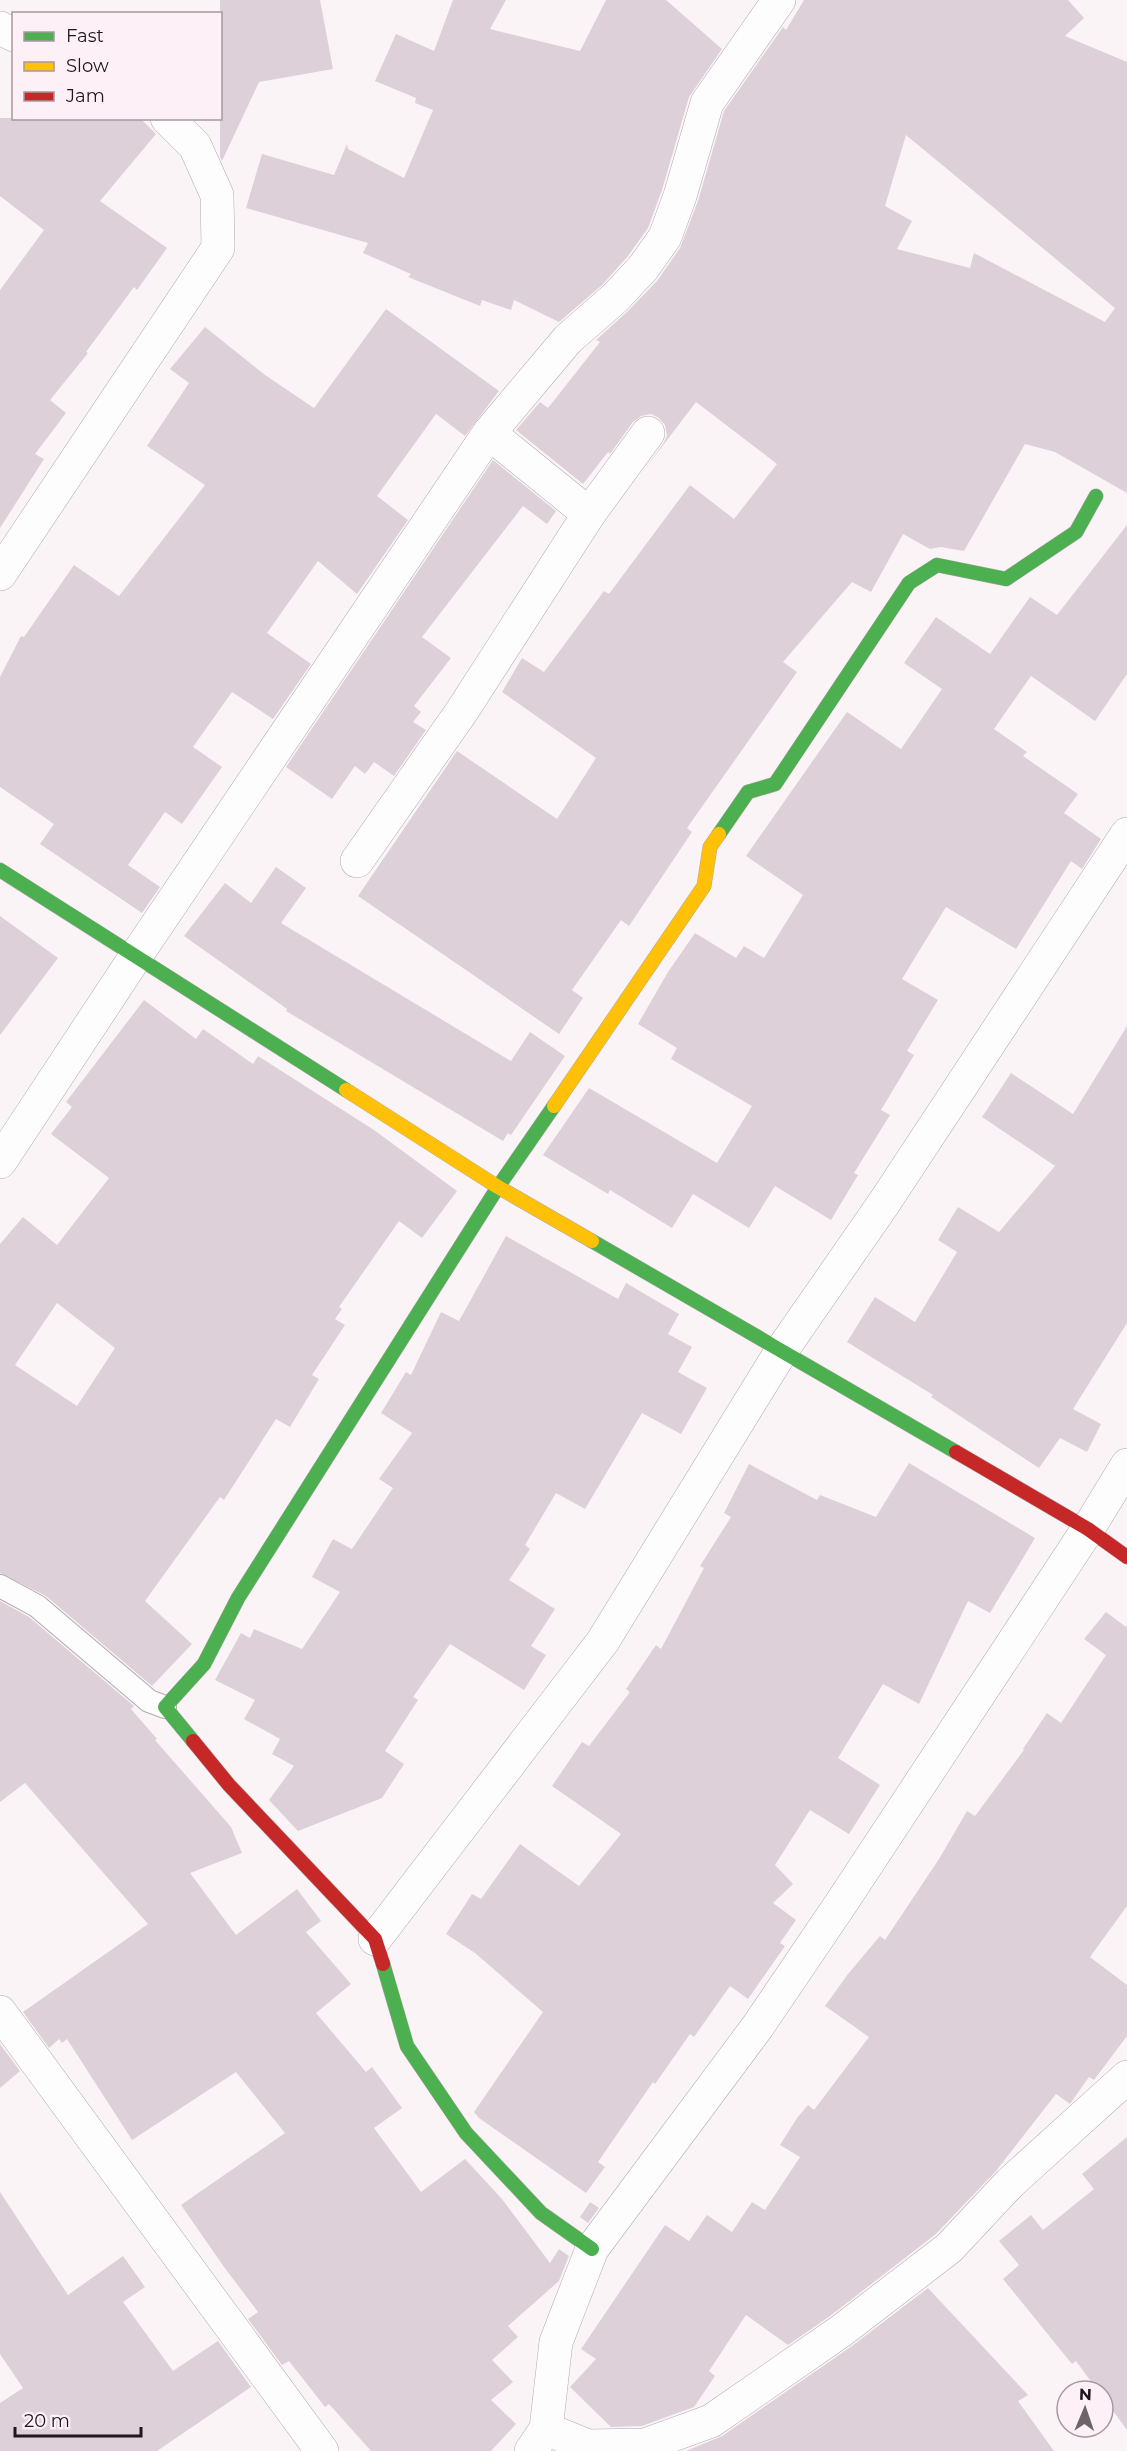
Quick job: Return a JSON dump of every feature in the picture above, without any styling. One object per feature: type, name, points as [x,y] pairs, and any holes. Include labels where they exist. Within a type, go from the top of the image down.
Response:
[{"type":"street","points":[[0,1162],[136,956],[489,433],[568,339],[615,298],[643,268],[665,237],[680,196],[707,102],[779,0]]},
{"type":"street","points":[[0,573],[218,248],[217,195],[195,146],[169,120]]},
{"type":"street","points":[[489,433],[589,514]]},
{"type":"street","points":[[357,861],[462,711],[589,514],[648,433]]},
{"type":"street","points":[[592,2249],[541,2213],[466,2133],[408,2046],[375,1939],[229,1785],[165,1707],[204,1664],[238,1598],[498,1187],[704,886],[710,848],[748,792],[774,784],[909,583],[937,565],[1006,579],[1076,532],[1096,496]]},
{"type":"street","points":[[375,1939],[603,1641],[782,1350],[884,1203],[1127,834]]},
{"type":"street","points":[[0,870],[498,1187],[1088,1529],[1127,1557]]},
{"type":"street","points":[[1127,1465],[1088,1529],[758,2026],[592,2249],[556,2342],[538,2440],[588,2446],[647,2448],[711,2421],[842,2331],[949,2248],[1010,2183],[1127,2077]]},
{"type":"street","points":[[0,2012],[322,2451]]},
{"type":"lane","points":[[0,1586],[37,1606],[149,1701],[165,1707]]},
{"type":"building","points":[[220,0],[320,0],[333,69],[259,82],[222,161],[220,157],[220,120],[222,120],[222,12],[220,12]]},
{"type":"building","points":[[453,0],[506,0],[490,29],[580,51],[606,0],[666,0],[722,49],[689,97],[662,190],[648,228],[628,256],[602,285],[559,322],[514,300],[511,310],[482,300],[480,306],[408,277],[411,274],[363,253],[368,243],[246,208],[262,154],[334,175],[347,144],[348,149],[404,178],[433,110],[415,103],[416,98],[375,81],[396,34],[434,51]]},
{"type":"building","points":[[804,0],[1068,0],[1084,18],[1065,36],[1127,62],[1127,493],[1055,452],[1025,444],[964,551],[941,547],[930,549],[903,534],[871,592],[852,582],[783,662],[797,672],[687,828],[692,832],[629,926],[621,920],[572,990],[583,998],[559,1034],[358,896],[457,751],[557,819],[596,758],[502,692],[522,658],[544,672],[604,591],[609,594],[690,485],[734,519],[777,464],[696,402],[642,473],[667,436],[665,425],[651,414],[641,416],[633,422],[610,454],[608,452],[583,484],[516,430],[540,402],[548,408],[600,342],[596,340],[657,281],[680,248],[698,201],[724,111],[783,27],[786,30]],"holes":[[[906,135],[1115,308],[1105,322],[974,253],[970,268],[897,249],[912,221],[885,206]]]},
{"type":"building","points":[[0,118],[12,118],[12,120],[142,120],[156,134],[100,201],[167,248],[137,290],[134,287],[86,352],[88,353],[50,400],[66,413],[35,454],[44,459],[0,528],[0,290],[44,230],[0,196]]},
{"type":"building","points":[[386,309],[499,391],[465,436],[436,414],[377,496],[408,520],[357,594],[318,561],[267,633],[311,664],[273,719],[232,692],[193,747],[222,767],[182,824],[165,812],[128,865],[160,887],[142,913],[40,844],[54,824],[0,787],[0,677],[21,636],[24,637],[74,565],[119,596],[205,485],[147,446],[189,383],[170,369],[205,327],[265,375],[314,408]]},
{"type":"building","points":[[493,460],[556,511],[547,524],[523,506],[422,637],[451,658],[414,706],[421,712],[413,722],[426,730],[394,776],[374,762],[365,774],[355,766],[332,799],[286,767]]},
{"type":"building","points":[[1127,525],[1127,674],[1095,721],[1031,676],[994,729],[1027,752],[1023,756],[1078,794],[1064,813],[1101,839],[1082,869],[1071,861],[1016,949],[946,907],[902,979],[938,1000],[907,1051],[914,1055],[881,1110],[890,1115],[854,1173],[858,1175],[831,1220],[775,1186],[749,1228],[693,1194],[672,1228],[610,1190],[608,1194],[543,1155],[589,1088],[717,1163],[752,1106],[671,1059],[677,1048],[638,1024],[668,972],[695,933],[736,958],[744,946],[764,958],[803,895],[746,856],[847,712],[901,749],[942,689],[904,663],[936,617],[990,654],[1030,597],[1057,615]]},
{"type":"building","points":[[276,867],[306,888],[281,923],[511,1061],[530,1032],[565,1056],[511,1135],[508,1133],[503,1141],[286,1011],[287,1009],[184,936],[225,883],[251,903]]},
{"type":"building","points":[[0,916],[58,958],[0,1035]]},
{"type":"building","points":[[144,1000],[196,1039],[203,1029],[253,1064],[258,1056],[374,1130],[457,1191],[422,1238],[399,1221],[339,1307],[342,1309],[335,1319],[345,1325],[312,1375],[319,1379],[290,1427],[276,1419],[224,1500],[220,1497],[145,1601],[192,1644],[152,1686],[46,1596],[0,1573],[0,1244],[23,1217],[57,1245],[109,1178],[51,1134],[72,1107],[66,1102]],"holes":[[[57,1303],[115,1348],[77,1406],[15,1365]]]},
{"type":"building","points":[[1127,1026],[1127,1323],[1073,1409],[1101,1424],[1087,1452],[1060,1438],[1039,1468],[931,1397],[933,1395],[847,1342],[875,1297],[915,1322],[957,1252],[938,1240],[958,1207],[999,1232],[1055,1166],[982,1117],[1011,1073],[1073,1114]]},
{"type":"building","points":[[506,1236],[618,1299],[626,1283],[679,1314],[668,1334],[692,1347],[678,1372],[707,1388],[681,1434],[642,1413],[585,1509],[556,1493],[525,1545],[530,1549],[509,1580],[555,1609],[531,1646],[546,1655],[524,1690],[450,1644],[413,1697],[418,1700],[385,1751],[404,1764],[382,1798],[298,1831],[269,1800],[294,1766],[272,1754],[280,1739],[244,1719],[255,1700],[215,1680],[241,1633],[250,1638],[254,1629],[302,1649],[340,1592],[312,1577],[333,1539],[352,1549],[393,1488],[379,1479],[412,1433],[381,1413],[406,1372],[411,1375],[441,1312],[459,1321]]},
{"type":"building","points":[[909,1463],[1035,1538],[990,1613],[968,1601],[919,1704],[883,1684],[838,1758],[880,1785],[849,1834],[810,1810],[775,1865],[793,1884],[773,1903],[796,1920],[780,1943],[785,1946],[748,1999],[730,1986],[694,2037],[690,2034],[655,2084],[653,2082],[598,2162],[605,2167],[586,2193],[479,2118],[474,2112],[543,2012],[475,1953],[446,1934],[472,1894],[481,1899],[520,1844],[579,1886],[621,1834],[552,1786],[582,1742],[589,1746],[630,1692],[626,1689],[656,1645],[661,1649],[704,1568],[700,1566],[731,1517],[724,1513],[749,1464],[817,1500],[820,1495],[876,1517]]},
{"type":"building","points":[[0,1601],[29,1617],[134,1706],[131,1709],[157,1739],[155,1740],[231,1827],[242,1853],[190,1873],[236,1935],[297,1889],[321,1921],[306,1932],[351,1984],[316,2013],[366,2072],[372,2067],[402,2108],[374,2128],[421,2192],[465,2159],[502,2199],[550,2263],[559,2249],[569,2256],[559,2281],[508,2326],[518,2337],[492,2360],[513,2382],[491,2400],[516,2424],[491,2451],[371,2451],[329,2404],[325,2407],[289,2361],[282,2365],[248,2319],[258,2312],[181,2205],[285,2133],[236,2072],[132,2140],[67,2039],[62,2043],[59,2039],[49,2048],[23,2012],[148,1924],[25,1783],[0,1802]]},
{"type":"building","points":[[1106,1612],[1126,1627],[1127,1625],[1127,1906],[1090,1957],[1127,1985],[1127,2036],[1094,2080],[1089,2077],[1070,2104],[1056,2094],[996,2171],[936,2234],[830,2316],[788,2345],[746,2315],[709,2371],[715,2376],[694,2407],[642,2426],[611,2427],[570,2387],[596,2359],[581,2349],[665,2225],[689,2241],[707,2215],[732,2232],[752,2202],[765,2210],[800,2157],[780,2145],[797,2118],[808,2105],[814,2110],[869,2037],[825,2006],[880,1936],[885,1940],[939,1859],[967,1811],[975,1816],[1024,1750],[1047,1713],[1061,1723],[1106,1655],[1084,1639]]},
{"type":"building","points":[[0,2044],[20,2071],[0,2088]]},
{"type":"building","points":[[1127,2137],[1127,2430],[1115,2414],[1115,2379],[1089,2379],[1076,2361],[1072,2364],[1003,2279],[1019,2265],[999,2241],[1031,2215],[1043,2230],[1094,2189],[1082,2174]]},
{"type":"building","points":[[0,2192],[68,2295],[123,2256],[145,2287],[123,2302],[173,2371],[218,2341],[251,2387],[157,2451],[0,2451],[0,2403],[23,2388],[0,2354]]},
{"type":"building","points":[[590,2202],[599,2208],[588,2223],[580,2217]]},
{"type":"building","points":[[928,2288],[1028,2395],[1018,2401],[1054,2451],[686,2451],[722,2436],[852,2346]]},
{"type":"traffic: fast","points":[[719,834],[748,792],[775,784],[909,583],[937,565],[1006,579],[1076,532],[1096,496]]},
{"type":"traffic: fast","points":[[0,870],[346,1090]]},
{"type":"traffic: fast","points":[[193,1741],[165,1707],[204,1664],[238,1598],[498,1187],[554,1106]]},
{"type":"traffic: fast","points":[[592,1241],[956,1452]]},
{"type":"traffic: fast","points":[[383,1964],[407,2046],[466,2133],[541,2213],[592,2249]]},
{"type":"traffic: slow","points":[[554,1106],[704,886],[710,847],[719,834]]},
{"type":"traffic: slow","points":[[346,1090],[498,1187],[592,1241]]},
{"type":"traffic: jam","points":[[956,1452],[1088,1529],[1127,1557]]},
{"type":"traffic: jam","points":[[193,1741],[229,1785],[375,1939],[383,1964]]}]
